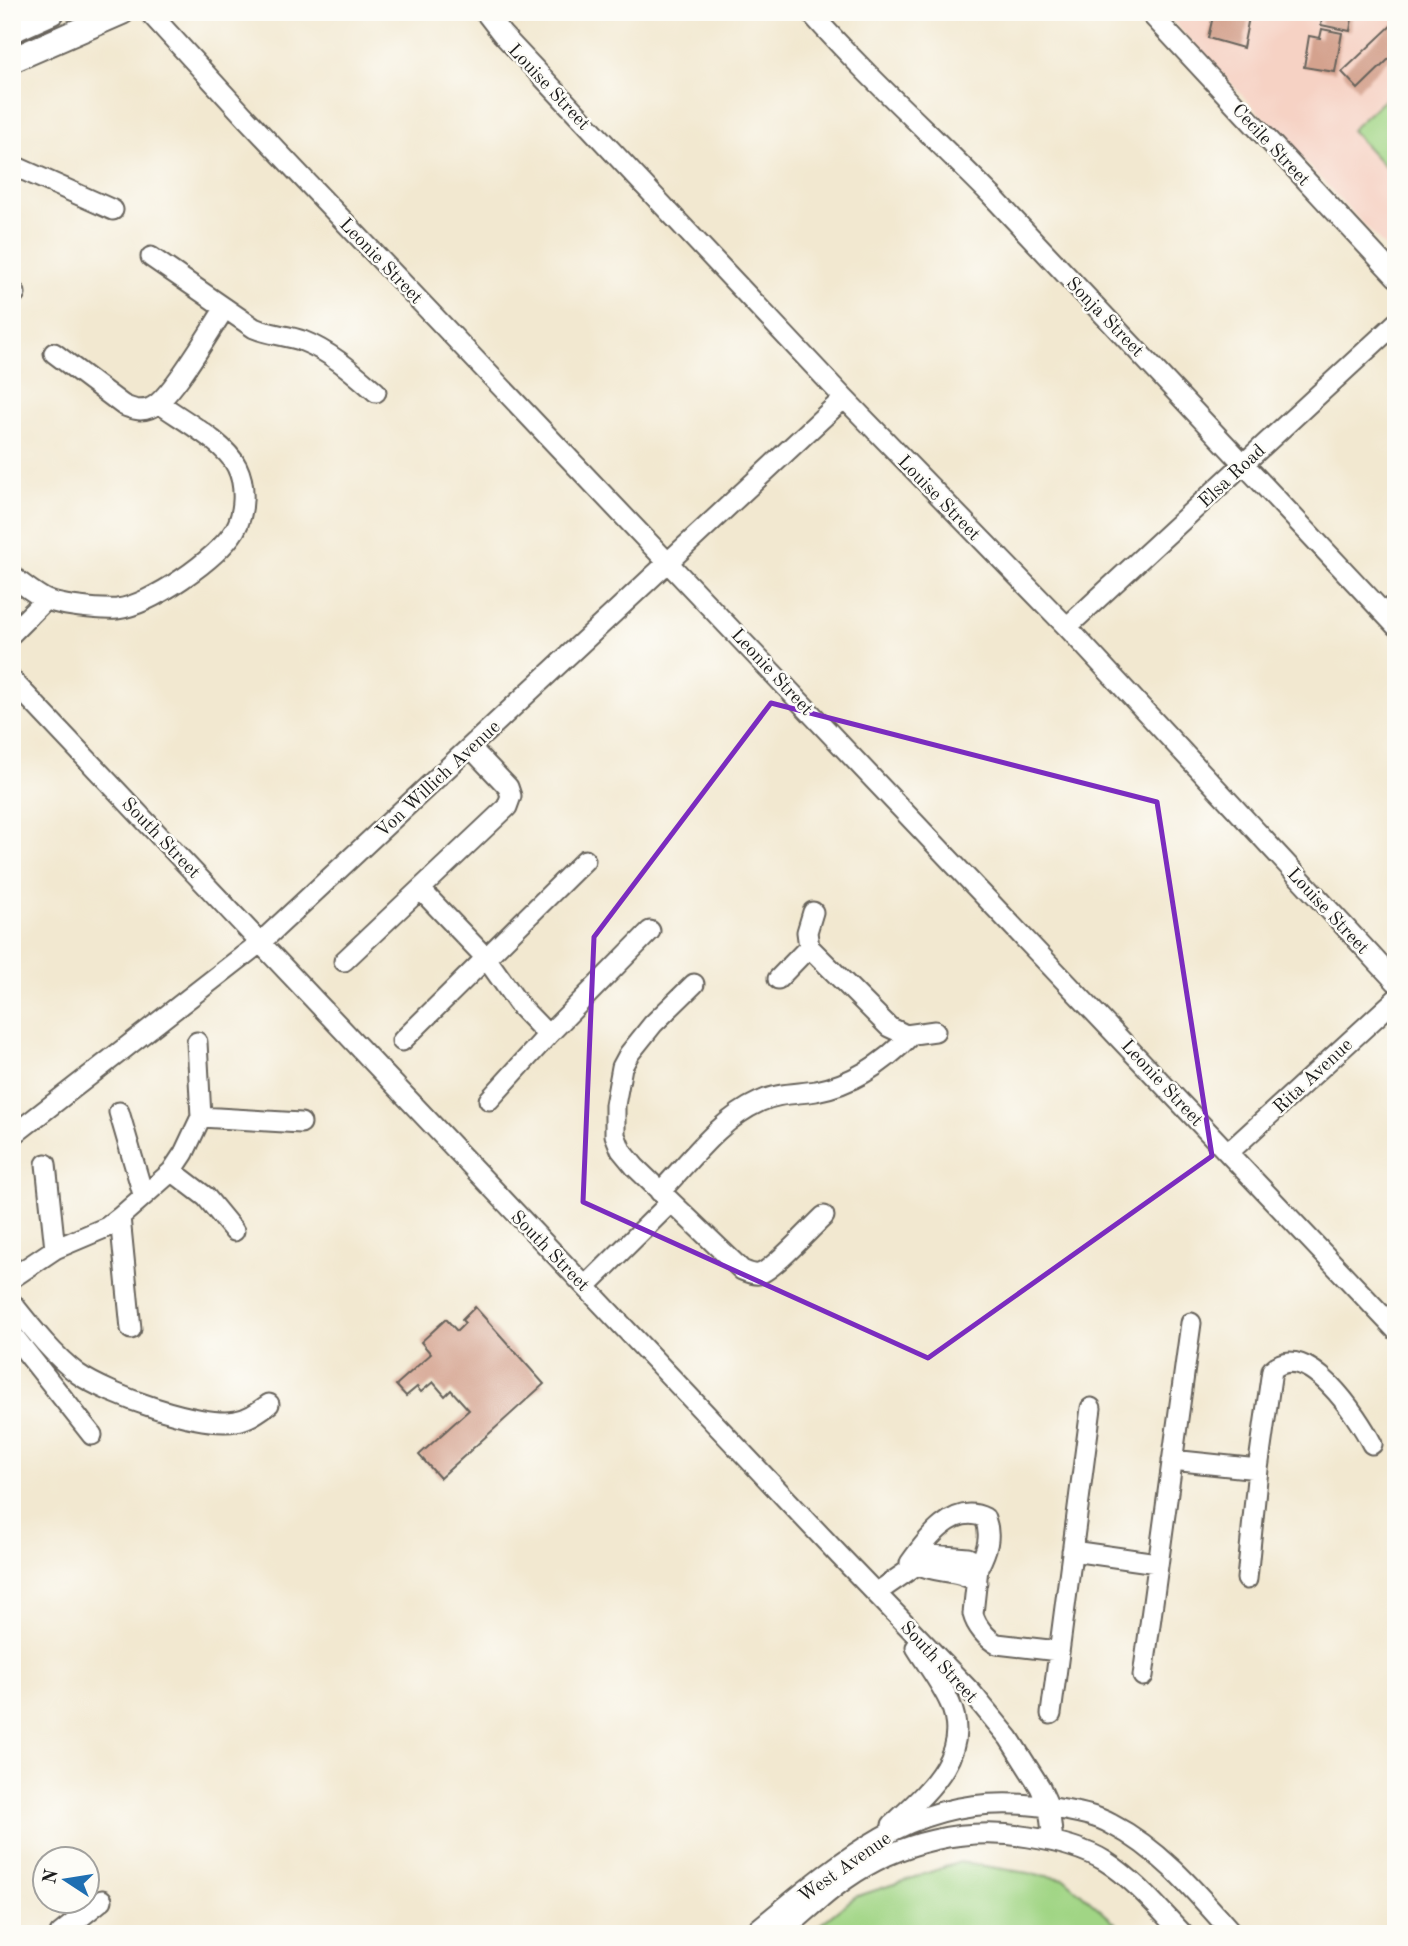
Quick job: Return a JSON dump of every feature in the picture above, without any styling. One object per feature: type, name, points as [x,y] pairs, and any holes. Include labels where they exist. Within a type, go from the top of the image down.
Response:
[{"type":"main road","points":[[12,30],[52,12]]},
{"type":"main road","points":[[12,60],[122,12]]},
{"type":"street","name":"Leonie Street","points":[[149,12],[1396,1330]]},
{"type":"street","name":"Louise Street","points":[[485,12],[502,34],[844,398],[1067,627],[1396,982]]},
{"type":"street","name":"Sonja Street","points":[[810,12],[839,46],[923,125],[991,195],[1396,626]]},
{"type":"street","name":"Cecile Street","points":[[1149,12],[1396,277]]},
{"type":"street","points":[[12,164],[113,210]]},
{"type":"street","points":[[151,257],[254,328],[268,334],[302,341],[321,350],[341,362],[376,392]]},
{"type":"street","points":[[54,353],[123,405],[145,410],[159,403],[225,308]]},
{"type":"street","name":"Elsa Road","points":[[1067,627],[1396,323]]},
{"type":"street","name":"Von Willich Avenue","points":[[12,1136],[261,942],[844,398]]},
{"type":"street","points":[[12,576],[45,600],[114,609],[135,604],[180,580],[203,562],[234,531],[242,506],[238,468],[221,447],[159,403]]},
{"type":"street","points":[[12,633],[45,600]]},
{"type":"street","name":"South Street","points":[[12,680],[972,1693],[1009,1738],[1040,1787],[1049,1807],[1053,1841]]},
{"type":"street","points":[[344,961],[510,802],[508,787],[470,747]]},
{"type":"street","points":[[402,1041],[585,860]]},
{"type":"street","points":[[421,890],[486,958],[520,1006],[548,1035]]},
{"type":"street","points":[[813,912],[807,932],[809,947],[888,1027],[911,1035],[935,1031]]},
{"type":"street","points":[[489,1100],[548,1035],[650,931]]},
{"type":"street","points":[[778,979],[809,947]]},
{"type":"street","points":[[694,984],[666,1010],[629,1054],[622,1067],[617,1093],[615,1135],[621,1150],[742,1269],[756,1274],[772,1265],[824,1216]]},
{"type":"street","name":"Rita Avenue","points":[[1229,1152],[1396,999]]},
{"type":"street","points":[[586,1286],[666,1197],[713,1136],[743,1111],[771,1097],[819,1090],[847,1082],[889,1056],[911,1035]]},
{"type":"street","points":[[12,1278],[55,1249],[107,1227],[172,1171],[184,1153],[201,1116],[197,1042]]},
{"type":"street","points":[[119,1112],[143,1194]]},
{"type":"street","points":[[201,1116],[301,1123]]},
{"type":"street","points":[[46,1164],[55,1249]]},
{"type":"street","points":[[172,1171],[206,1197],[234,1231]]},
{"type":"street","points":[[120,1217],[131,1329]]},
{"type":"street","points":[[12,1303],[60,1359],[80,1375],[126,1398],[173,1412],[224,1422],[250,1417],[269,1404]]},
{"type":"street","points":[[1143,1676],[1191,1323]]},
{"type":"street","points":[[14,1340],[92,1435]]},
{"type":"street","points":[[1247,1579],[1258,1469],[1272,1370],[1279,1363],[1289,1361],[1332,1386],[1362,1424],[1372,1444]]},
{"type":"street","points":[[1051,1714],[1091,1408]]},
{"type":"street","points":[[1172,1460],[1258,1469]]},
{"type":"street","points":[[876,1593],[911,1568],[925,1544],[946,1523],[967,1513],[976,1513],[985,1518],[989,1530],[988,1549],[978,1575],[974,1620],[993,1642],[1058,1651]]},
{"type":"street","points":[[1072,1550],[1157,1563]]},
{"type":"street","points":[[911,1568],[978,1575]]},
{"type":"street","points":[[879,1838],[933,1787],[943,1773],[954,1739],[955,1721],[950,1703],[897,1615]]},
{"type":"street","name":"West Avenue","points":[[752,1934],[879,1838],[922,1818],[960,1807],[1012,1804],[1049,1807],[1098,1818],[1145,1846],[1185,1881],[1233,1934]]},
{"type":"street","name":"West Avenue","points":[[780,1934],[844,1881],[883,1858],[915,1844],[960,1834],[985,1833],[1053,1841],[1087,1852],[1134,1883],[1183,1934]]},
{"type":"street","points":[[60,1934],[85,1914]]},
{"type":"highlighted area","points":[[771,703],[1157,802],[1212,1156],[928,1358],[583,1202],[594,937]]},
{"type":"shaded area","points":[[1164,12],[1396,12],[1396,259]]},
{"type":"green space","points":[[1396,89],[1396,179],[1351,130]]},
{"type":"green space","points":[[960,1862],[1065,1879],[1128,1934],[808,1934],[855,1897]]},
{"type":"building","points":[[1214,12],[1250,12],[1243,48],[1208,38]]},
{"type":"building","points":[[1323,12],[1353,12],[1350,31],[1321,25]]},
{"type":"building","points":[[1396,21],[1396,52],[1358,89],[1342,72]]},
{"type":"building","points":[[1322,29],[1342,33],[1335,72],[1304,67],[1309,36],[1320,38]]},
{"type":"building","points":[[475,1307],[544,1384],[440,1478],[419,1455],[469,1410],[451,1390],[445,1396],[433,1382],[421,1392],[417,1387],[406,1396],[396,1385],[431,1354],[421,1342],[446,1319],[457,1331],[465,1323],[462,1320]]}]
